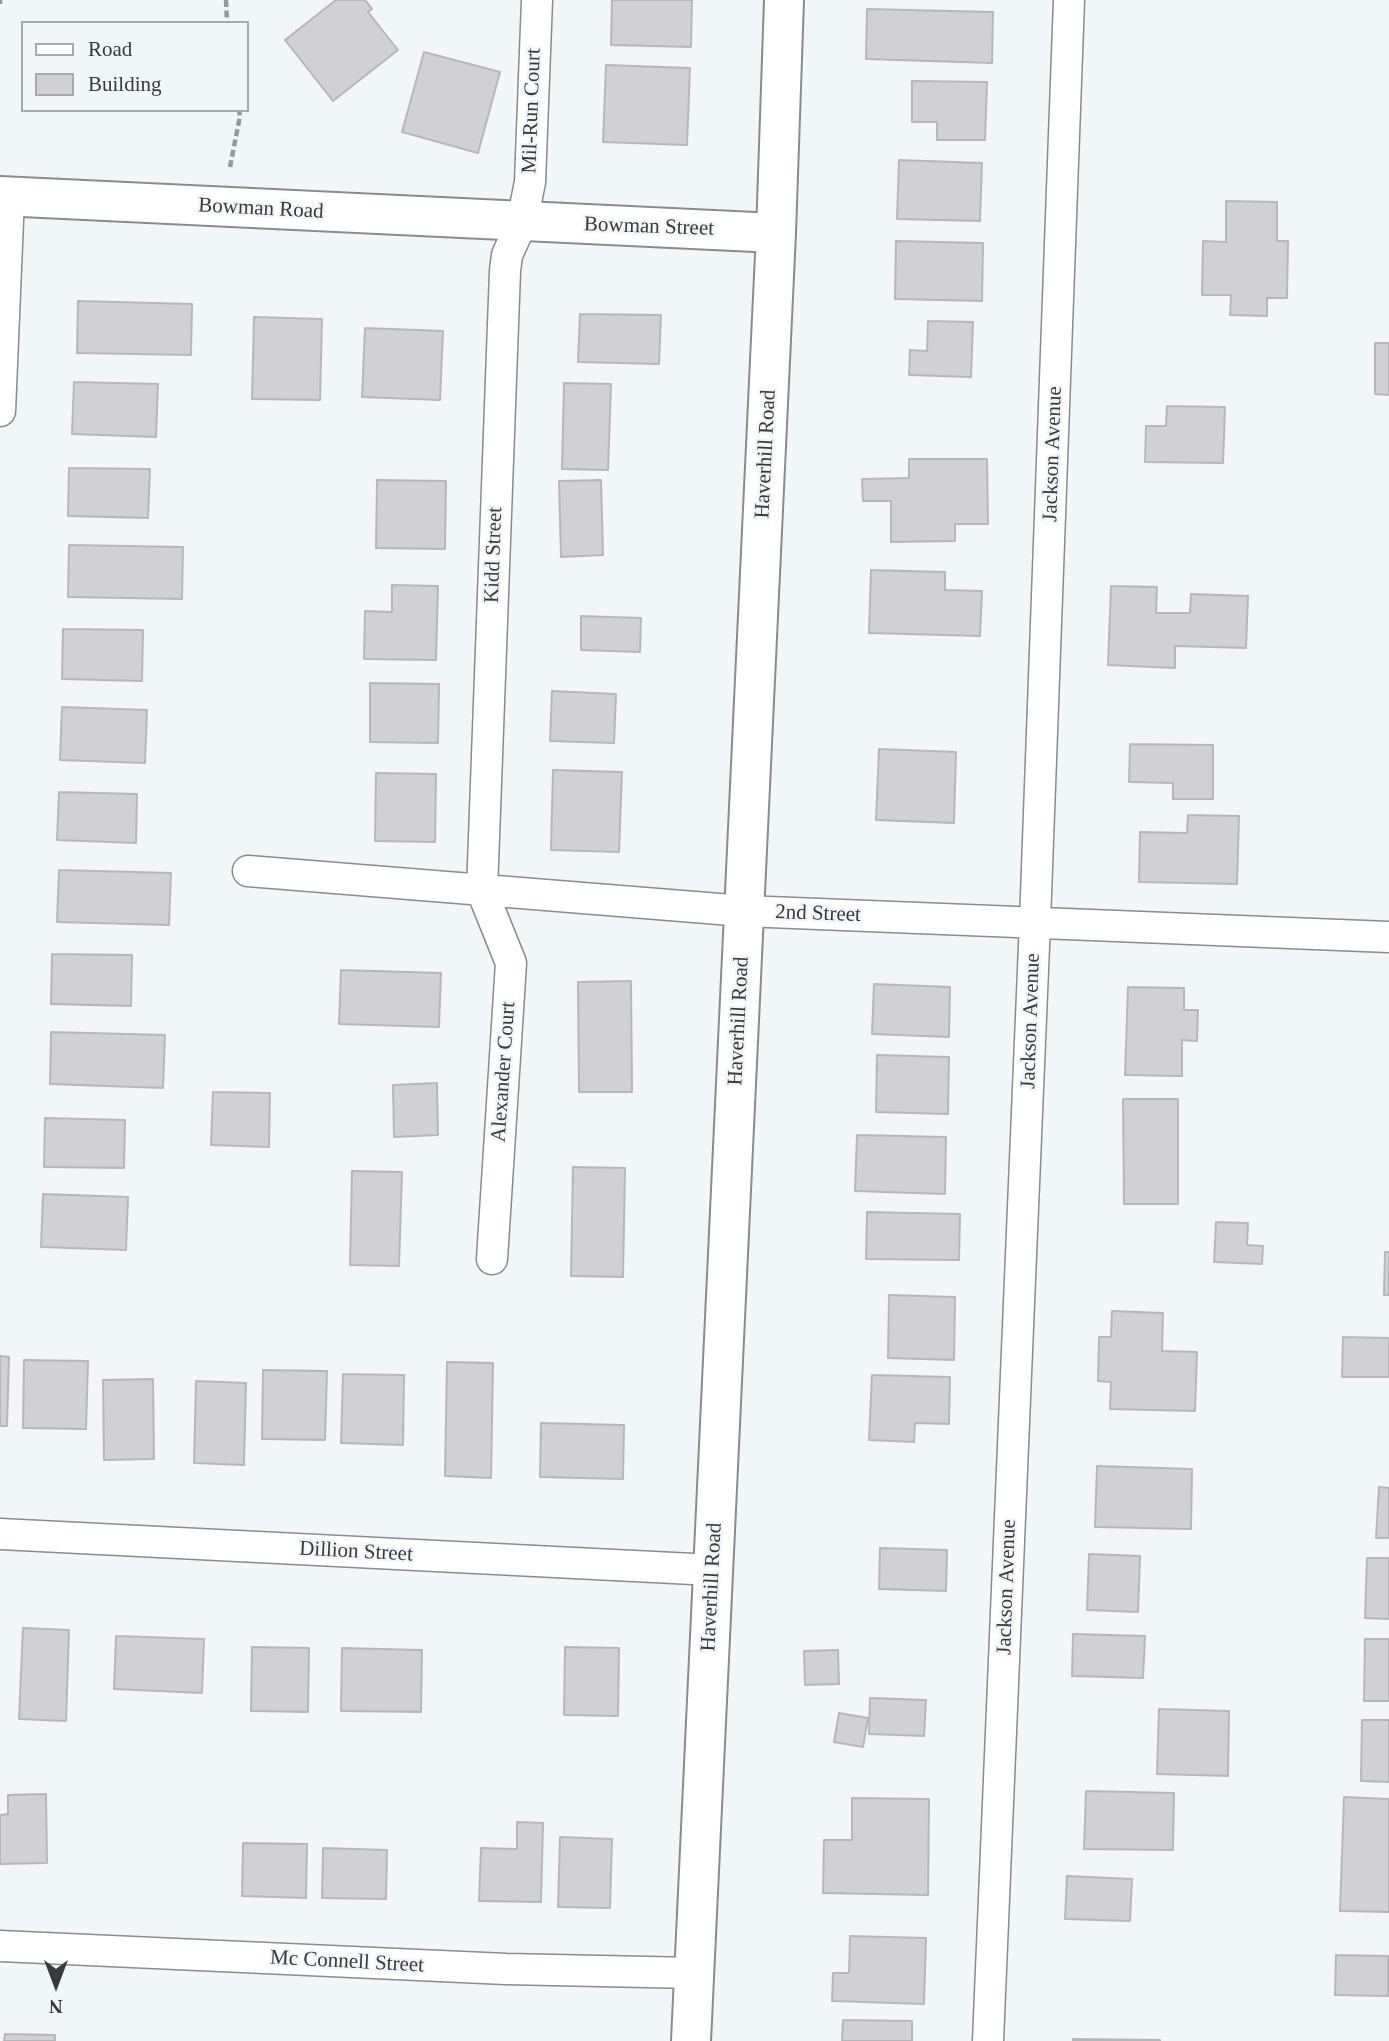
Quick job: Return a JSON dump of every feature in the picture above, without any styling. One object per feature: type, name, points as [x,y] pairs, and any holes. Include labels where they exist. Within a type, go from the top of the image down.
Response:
[{"type":"street","name":"Mil-Run Court","points":[[522,222],[530,182],[537,0]]},
{"type":"street","name":"Haverhill Road","points":[[691,2041],[776,233],[784,0]]},
{"type":"street","name":"Jackson Avenue","points":[[988,2041],[1035,922],[1069,0]]},
{"type":"street","name":"Bowman Road","points":[[4,197],[522,222]]},
{"type":"street","points":[[0,411],[4,197]]},
{"type":"street","name":"Bowman Street","points":[[522,222],[776,233]]},
{"type":"street","name":"Kidd Street","points":[[482,891],[505,271],[507,255],[522,222]]},
{"type":"street","name":"2nd Street","points":[[248,871],[744,911],[1389,937]]},
{"type":"street","name":"Alexander Court","points":[[482,891],[512,962],[492,1259]]},
{"type":"street","name":"Dillion Street","points":[[0,1534],[713,1570]]},
{"type":"street","name":"Mc Connell Street","points":[[0,1946],[492,1968],[694,1973]]},
{"type":"path","points":[[226,0],[227,21]]},
{"type":"path","points":[[230,167],[239,112]]},
{"type":"building","points":[[336,0],[365,0],[372,9],[368,12],[398,50],[333,101],[285,40]]},
{"type":"building","points":[[612,0],[692,0],[691,47],[611,45]]},
{"type":"building","points":[[867,9],[993,12],[992,63],[866,59]]},
{"type":"building","points":[[424,52],[500,72],[478,153],[402,132]]},
{"type":"building","points":[[606,65],[690,68],[687,145],[603,142]]},
{"type":"building","points":[[912,81],[987,82],[985,140],[937,140],[937,122],[912,122]]},
{"type":"building","points":[[899,160],[982,163],[980,221],[897,219]]},
{"type":"building","points":[[1226,201],[1277,202],[1277,241],[1288,241],[1287,298],[1267,298],[1267,316],[1230,315],[1231,295],[1202,295],[1203,241],[1226,242]]},
{"type":"building","points":[[896,241],[983,243],[982,301],[895,299]]},
{"type":"building","points":[[78,301],[192,304],[191,355],[77,353]]},
{"type":"building","points":[[580,314],[661,315],[659,364],[578,362]]},
{"type":"building","points":[[254,317],[322,319],[320,400],[252,399]]},
{"type":"building","points":[[928,321],[973,322],[971,377],[909,375],[910,350],[927,351]]},
{"type":"building","points":[[365,328],[443,331],[440,400],[362,397]]},
{"type":"building","points":[[1375,343],[1389,343],[1389,395],[1375,394]]},
{"type":"building","points":[[74,382],[158,384],[156,437],[72,434]]},
{"type":"building","points":[[564,383],[611,384],[608,470],[562,469]]},
{"type":"building","points":[[1167,406],[1225,407],[1223,463],[1145,462],[1146,426],[1166,426]]},
{"type":"building","points":[[909,459],[987,459],[988,524],[955,524],[955,541],[891,542],[891,501],[863,501],[862,479],[909,478]]},
{"type":"building","points":[[69,468],[150,469],[148,518],[68,516]]},
{"type":"building","points":[[377,480],[446,481],[445,549],[376,548]]},
{"type":"building","points":[[601,480],[603,555],[561,557],[559,481]]},
{"type":"building","points":[[69,545],[183,547],[182,599],[68,597]]},
{"type":"building","points":[[871,570],[945,572],[945,590],[982,591],[980,636],[869,633]]},
{"type":"building","points":[[392,585],[438,586],[436,660],[364,659],[365,611],[392,612]]},
{"type":"building","points":[[1111,586],[1157,587],[1156,613],[1190,613],[1191,594],[1248,596],[1246,648],[1175,646],[1175,668],[1108,665]]},
{"type":"building","points":[[581,616],[641,618],[640,652],[581,650]]},
{"type":"building","points":[[63,629],[143,630],[142,681],[62,679]]},
{"type":"building","points":[[370,683],[439,684],[438,743],[370,742]]},
{"type":"building","points":[[552,691],[616,694],[614,743],[550,741]]},
{"type":"building","points":[[62,707],[147,710],[145,763],[60,760]]},
{"type":"building","points":[[1130,744],[1213,745],[1213,799],[1173,799],[1173,783],[1129,782]]},
{"type":"building","points":[[879,749],[956,752],[954,823],[876,820]]},
{"type":"building","points":[[553,770],[622,772],[619,852],[551,850]]},
{"type":"building","points":[[376,773],[436,774],[435,842],[375,841]]},
{"type":"building","points":[[59,792],[137,794],[136,843],[57,840]]},
{"type":"building","points":[[1188,815],[1239,816],[1237,884],[1139,882],[1140,832],[1187,833]]},
{"type":"building","points":[[59,870],[171,873],[169,925],[57,922]]},
{"type":"building","points":[[52,954],[132,955],[131,1006],[51,1004]]},
{"type":"building","points":[[341,970],[441,973],[439,1027],[339,1024]]},
{"type":"building","points":[[631,981],[632,1092],[579,1092],[578,982]]},
{"type":"building","points":[[874,984],[950,987],[949,1037],[872,1034]]},
{"type":"building","points":[[1128,987],[1184,988],[1184,1010],[1198,1010],[1197,1041],[1182,1040],[1182,1076],[1125,1075]]},
{"type":"building","points":[[51,1032],[165,1035],[163,1088],[50,1084]]},
{"type":"building","points":[[877,1055],[949,1057],[948,1114],[876,1112]]},
{"type":"building","points":[[437,1083],[438,1135],[394,1137],[393,1085]]},
{"type":"building","points":[[213,1092],[270,1093],[269,1147],[211,1145]]},
{"type":"building","points":[[1123,1099],[1178,1099],[1178,1204],[1124,1204]]},
{"type":"building","points":[[45,1118],[125,1120],[124,1168],[44,1167]]},
{"type":"building","points":[[857,1135],[946,1137],[945,1194],[855,1191]]},
{"type":"building","points":[[573,1167],[625,1168],[623,1277],[571,1276]]},
{"type":"building","points":[[352,1171],[402,1172],[399,1266],[350,1265]]},
{"type":"building","points":[[43,1194],[128,1197],[126,1250],[41,1247]]},
{"type":"building","points":[[867,1212],[960,1214],[959,1260],[866,1259]]},
{"type":"building","points":[[1216,1222],[1248,1223],[1247,1245],[1263,1246],[1262,1264],[1214,1262]]},
{"type":"building","points":[[1385,1252],[1389,1252],[1389,1295],[1384,1295]]},
{"type":"building","points":[[889,1295],[955,1297],[954,1360],[888,1358]]},
{"type":"building","points":[[1112,1311],[1163,1313],[1162,1351],[1197,1352],[1195,1411],[1110,1409],[1111,1382],[1098,1381],[1099,1337],[1111,1337]]},
{"type":"building","points":[[1343,1337],[1389,1338],[1389,1377],[1342,1377]]},
{"type":"building","points":[[0,1356],[9,1357],[7,1426],[0,1426]]},
{"type":"building","points":[[24,1360],[88,1361],[86,1429],[23,1428]]},
{"type":"building","points":[[447,1362],[493,1363],[491,1478],[445,1476]]},
{"type":"building","points":[[263,1370],[327,1371],[325,1440],[262,1439]]},
{"type":"building","points":[[343,1374],[404,1375],[403,1445],[341,1443]]},
{"type":"building","points":[[872,1375],[950,1377],[949,1424],[915,1423],[914,1442],[869,1440]]},
{"type":"building","points":[[153,1379],[154,1459],[104,1460],[103,1380]]},
{"type":"building","points":[[196,1381],[246,1383],[244,1465],[194,1463]]},
{"type":"building","points":[[541,1423],[624,1425],[623,1479],[540,1477]]},
{"type":"building","points":[[1097,1466],[1192,1469],[1191,1529],[1095,1527]]},
{"type":"building","points":[[1379,1487],[1389,1488],[1389,1538],[1376,1538]]},
{"type":"building","points":[[880,1548],[947,1550],[946,1591],[879,1589]]},
{"type":"building","points":[[1089,1554],[1140,1556],[1138,1612],[1087,1610]]},
{"type":"building","points":[[1367,1558],[1389,1558],[1389,1619],[1365,1618]]},
{"type":"building","points":[[23,1628],[69,1630],[66,1721],[19,1719]]},
{"type":"building","points":[[1073,1634],[1145,1636],[1143,1678],[1072,1676]]},
{"type":"building","points":[[116,1636],[204,1639],[202,1693],[114,1689]]},
{"type":"building","points":[[1365,1639],[1389,1639],[1389,1701],[1364,1701]]},
{"type":"building","points":[[252,1647],[309,1648],[308,1712],[251,1711]]},
{"type":"building","points":[[565,1647],[619,1648],[618,1716],[564,1715]]},
{"type":"building","points":[[342,1648],[422,1650],[421,1712],[341,1711]]},
{"type":"building","points":[[838,1650],[839,1684],[805,1685],[804,1651]]},
{"type":"building","points":[[870,1698],[926,1700],[924,1736],[869,1734]]},
{"type":"building","points":[[1159,1709],[1229,1711],[1228,1776],[1157,1774]]},
{"type":"building","points":[[839,1713],[868,1718],[863,1747],[834,1742]]},
{"type":"building","points":[[1362,1720],[1389,1720],[1389,1782],[1361,1781]]},
{"type":"building","points":[[1086,1791],[1174,1793],[1173,1850],[1084,1849]]},
{"type":"building","points":[[46,1794],[47,1863],[0,1864],[0,1815],[8,1814],[8,1795]]},
{"type":"building","points":[[1344,1797],[1389,1799],[1389,1912],[1340,1911]]},
{"type":"building","points":[[852,1798],[929,1799],[928,1895],[823,1893],[824,1840],[852,1840]]},
{"type":"building","points":[[517,1822],[543,1823],[541,1902],[479,1901],[481,1848],[517,1849]]},
{"type":"building","points":[[560,1837],[612,1839],[610,1908],[558,1907]]},
{"type":"building","points":[[243,1843],[307,1844],[306,1898],[242,1896]]},
{"type":"building","points":[[323,1848],[387,1850],[386,1899],[322,1898]]},
{"type":"building","points":[[1067,1876],[1132,1879],[1130,1921],[1065,1919]]},
{"type":"building","points":[[850,1936],[926,1938],[924,2004],[832,2001],[833,1973],[849,1973]]},
{"type":"building","points":[[1336,1955],[1388,1956],[1388,1996],[1335,1995]]},
{"type":"building","points":[[843,2020],[912,2021],[912,2041],[842,2041]]},
{"type":"building","points":[[5,2034],[55,2035],[55,2041],[4,2041]]},
{"type":"building","points":[[1160,2040],[1160,2041],[1073,2041]]}]
